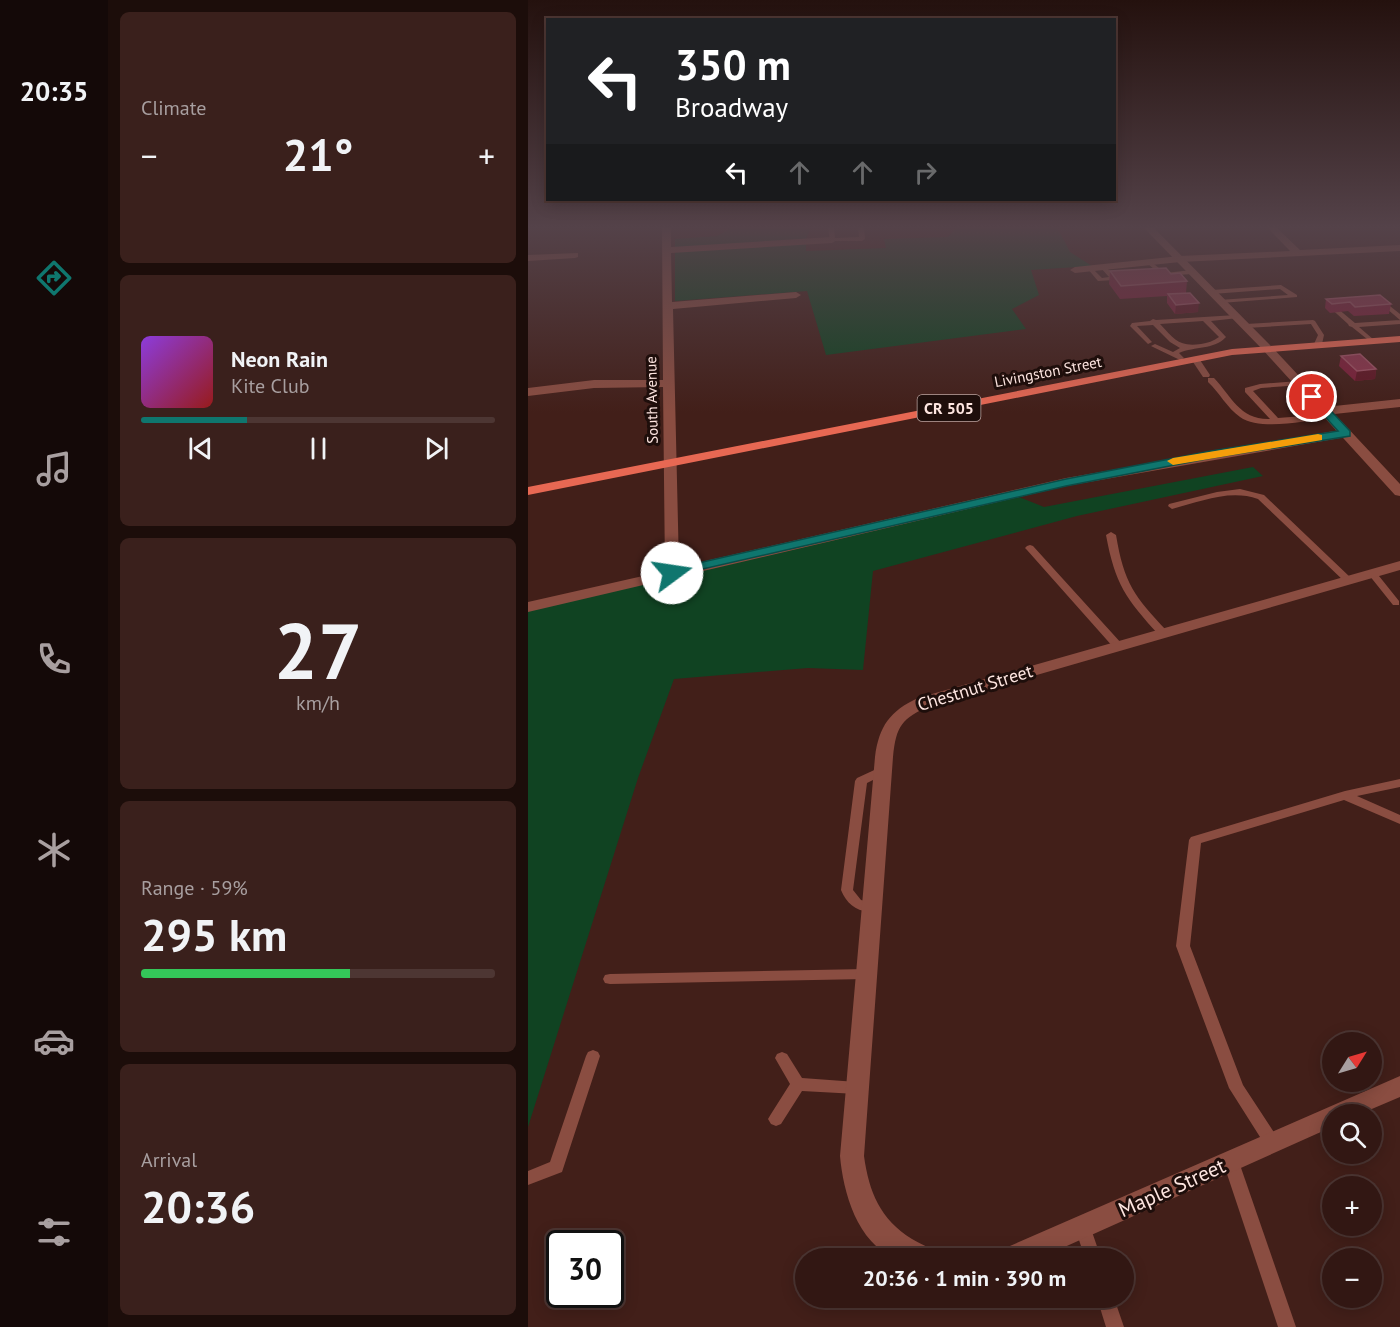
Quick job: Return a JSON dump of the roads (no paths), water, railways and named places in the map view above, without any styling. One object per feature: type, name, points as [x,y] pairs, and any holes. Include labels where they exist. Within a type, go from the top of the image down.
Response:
[{"type":"main road","name":"Livingston Street","points":[[528,491],[1192,365],[1267,348],[1400,339]]},
{"type":"street","name":"South Avenue","points":[[667,289],[672,573]]},
{"type":"street","points":[[1209,289],[1267,348],[1400,492]]},
{"type":"street","points":[[668,306],[796,295]]},
{"type":"street","points":[[528,392],[594,384],[668,383]]},
{"type":"street","points":[[1327,413],[1400,402]]},
{"type":"street","points":[[528,607],[1066,482],[1346,433]]},
{"type":"street","name":"Chestnut Street","points":[[903,1248],[883,1233],[861,1204],[853,1181],[857,1088],[886,735],[890,725],[910,707],[1400,565]]},
{"type":"street","points":[[1359,1104],[1400,1086]]},
{"type":"street","name":"Maple Street","points":[[1036,1248],[1322,1121]]},
{"type":"lane","points":[[1212,292],[1254,289]]},
{"type":"lane","points":[[1221,301],[1295,296],[1284,289]]},
{"type":"lane","points":[[1370,301],[1380,300],[1400,320]]},
{"type":"lane","points":[[1339,303],[1328,303],[1372,341]]},
{"type":"lane","points":[[1192,365],[1151,344],[1133,326],[1140,322],[1236,317]]},
{"type":"lane","points":[[1192,365],[1176,352],[1184,347],[1219,342],[1223,337],[1204,318]]},
{"type":"lane","points":[[1351,325],[1400,320]]},
{"type":"lane","points":[[1153,321],[1241,417],[1255,422],[1327,413]]},
{"type":"lane","points":[[1246,326],[1313,322],[1321,335],[1318,344]]},
{"type":"lane","points":[[1176,344],[1184,347]]},
{"type":"lane","points":[[1276,421],[1248,390],[1260,386],[1299,383]]},
{"type":"lane","points":[[1172,506],[1230,492],[1253,493],[1261,497],[1348,579]]},
{"type":"lane","points":[[1111,535],[1116,570],[1122,584],[1131,598],[1164,633]]},
{"type":"lane","points":[[1030,549],[1118,646]]},
{"type":"lane","points":[[1372,573],[1396,603]]},
{"type":"lane","points":[[1274,1143],[1238,1088],[1183,946],[1195,840],[1345,795],[1400,783]]},
{"type":"lane","points":[[1345,795],[1400,820]]},
{"type":"lane","points":[[610,979],[867,975]]},
{"type":"lane","points":[[528,1178],[556,1167],[592,1056]]},
{"type":"lane","points":[[782,1058],[798,1084]]},
{"type":"lane","points":[[798,1084],[857,1088]]},
{"type":"lane","points":[[776,1119],[798,1084]]},
{"type":"lane","points":[[1231,1162],[1287,1327]]},
{"type":"lane","points":[[1083,1228],[1090,1248]]},
{"type":"lane","points":[[1109,1308],[1115,1327]]}]
